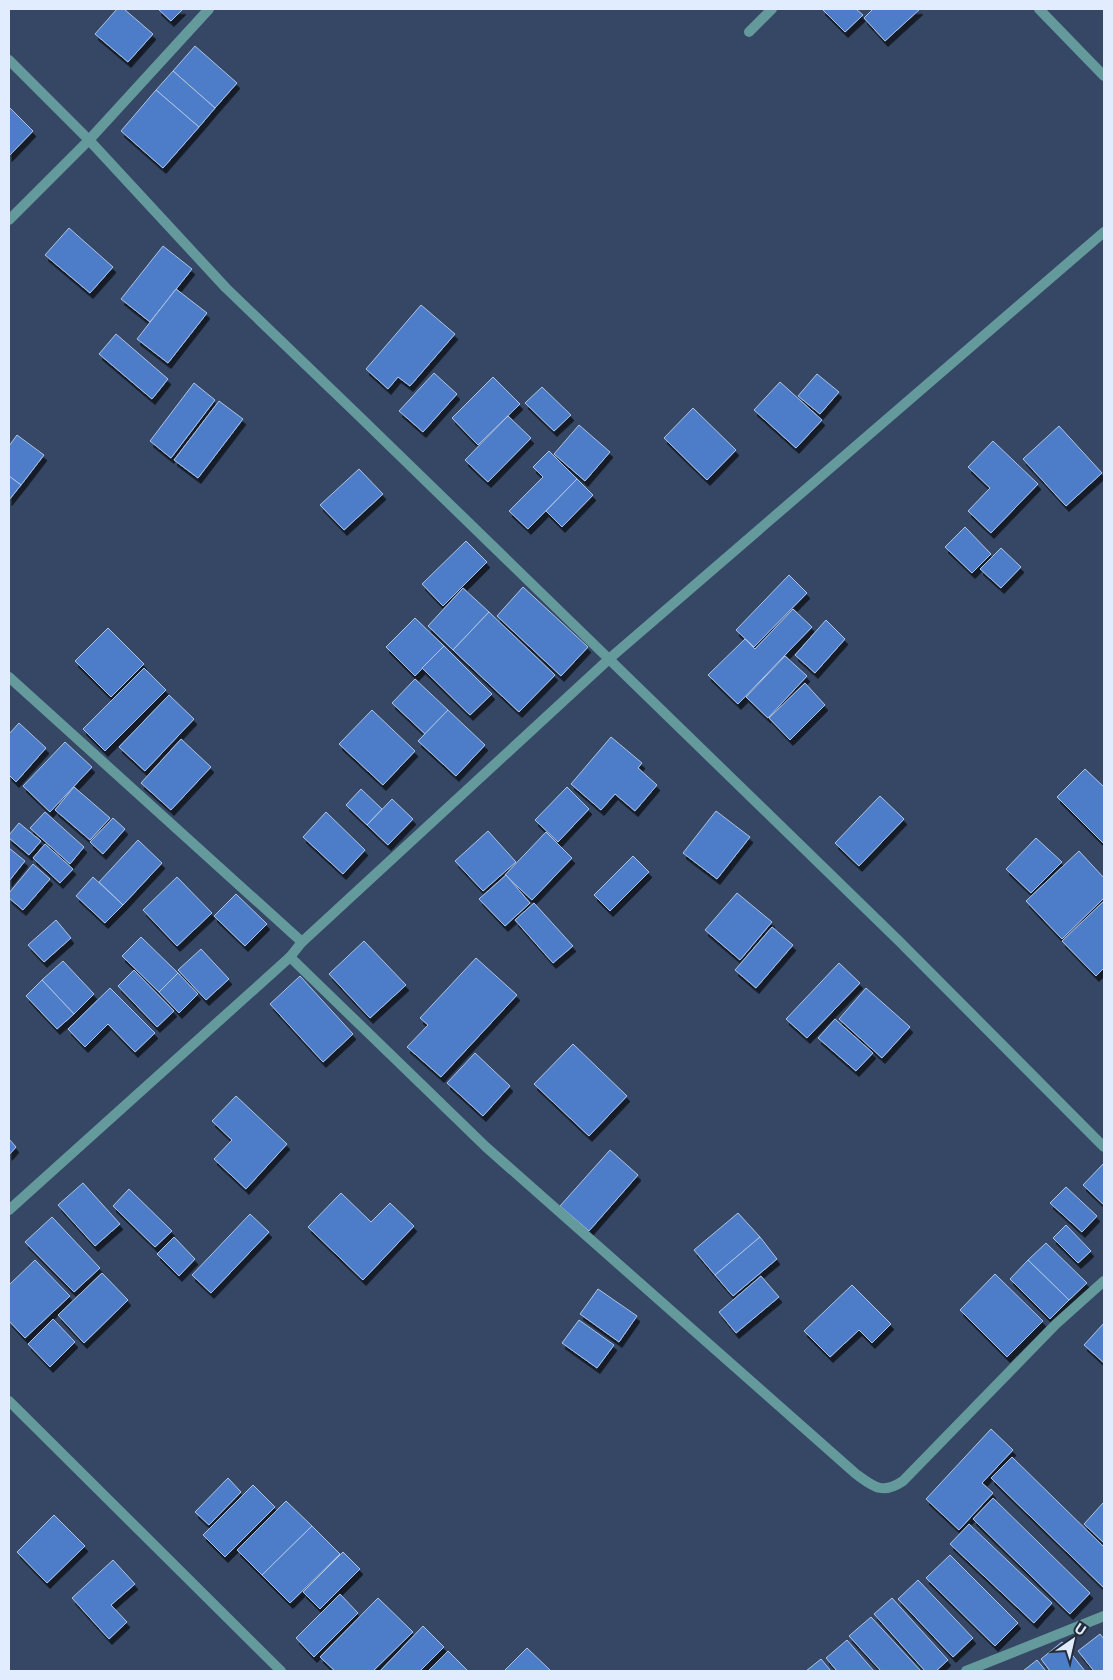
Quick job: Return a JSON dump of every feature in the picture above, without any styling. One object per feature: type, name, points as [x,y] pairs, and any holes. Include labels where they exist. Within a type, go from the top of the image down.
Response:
[{"type":"street","points":[[9,220],[89,140],[210,9]]},
{"type":"street","points":[[749,32],[772,9]]},
{"type":"street","points":[[1039,9],[1104,76]]},
{"type":"street","points":[[9,60],[89,140],[226,288],[899,941],[1104,1147]]},
{"type":"street","points":[[9,1210],[290,957],[302,942],[609,659],[1104,232]]},
{"type":"street","points":[[9,677],[302,942]]},
{"type":"street","points":[[290,957],[486,1146],[856,1474],[881,1489],[893,1488],[903,1481],[1056,1324],[1104,1281]]},
{"type":"street","points":[[9,1401],[281,1671]]},
{"type":"street","points":[[966,1671],[1104,1616]]},
{"type":"building","points":[[117,9],[124,9],[153,34],[128,62],[95,34]]},
{"type":"building","points":[[158,9],[183,9],[171,21]]},
{"type":"building","points":[[822,9],[856,9],[863,15],[845,32]]},
{"type":"building","points":[[873,9],[920,9],[885,41],[864,18]]},
{"type":"building","points":[[195,46],[237,83],[215,108],[173,71]]},
{"type":"building","points":[[173,71],[215,108],[199,127],[156,90]]},
{"type":"building","points":[[156,90],[199,127],[163,168],[121,131]]},
{"type":"building","points":[[9,107],[33,131],[9,156]]},
{"type":"building","points":[[69,228],[113,267],[90,293],[45,255]]},
{"type":"building","points":[[163,246],[192,269],[150,322],[121,299]]},
{"type":"building","points":[[176,289],[207,313],[168,363],[137,339]]},
{"type":"building","points":[[421,305],[455,334],[410,386],[398,377],[388,389],[366,369]]},
{"type":"building","points":[[116,334],[168,379],[152,399],[99,354]]},
{"type":"building","points":[[434,373],[457,394],[423,432],[399,411]]},
{"type":"building","points":[[817,374],[839,392],[820,414],[798,396]]},
{"type":"building","points":[[493,377],[520,404],[478,445],[452,418]]},
{"type":"building","points":[[780,382],[822,420],[796,448],[754,410]]},
{"type":"building","points":[[194,383],[215,400],[171,458],[150,441]]},
{"type":"building","points":[[542,387],[571,415],[554,431],[525,403]]},
{"type":"building","points":[[219,401],[243,419],[198,478],[174,460]]},
{"type":"building","points":[[693,408],[736,450],[707,480],[664,438]]},
{"type":"building","points":[[508,416],[531,438],[488,482],[465,460]]},
{"type":"building","points":[[579,425],[610,452],[585,481],[554,454]]},
{"type":"building","points":[[1059,426],[1102,473],[1066,506],[1023,459]]},
{"type":"building","points":[[17,435],[44,455],[21,485],[9,476],[9,446]]},
{"type":"building","points":[[993,441],[1038,484],[991,533],[968,511],[990,488],[968,467]]},
{"type":"building","points":[[549,451],[577,479],[528,529],[509,511],[543,477],[533,467]]},
{"type":"building","points":[[359,469],[383,494],[344,530],[320,505]]},
{"type":"building","points":[[9,476],[21,485],[9,500]]},
{"type":"building","points":[[577,479],[593,495],[562,527],[546,511]]},
{"type":"building","points":[[965,527],[991,554],[972,573],[945,547]]},
{"type":"building","points":[[466,541],[487,562],[443,606],[422,584]]},
{"type":"building","points":[[1001,548],[1021,567],[1001,588],[980,569]]},
{"type":"building","points":[[789,575],[807,593],[754,647],[736,630]]},
{"type":"building","points":[[523,587],[588,647],[561,676],[497,616]]},
{"type":"building","points":[[463,588],[489,612],[453,650],[428,626]]},
{"type":"building","points":[[793,609],[812,627],[738,704],[708,675],[745,639],[755,649]]},
{"type":"building","points":[[489,612],[555,675],[519,712],[453,650]]},
{"type":"building","points":[[415,618],[444,646],[415,676],[386,647]]},
{"type":"building","points":[[826,620],[845,639],[815,673],[795,655]]},
{"type":"building","points":[[108,628],[144,664],[111,697],[75,661]]},
{"type":"building","points":[[444,646],[492,694],[470,715],[422,668]]},
{"type":"building","points":[[785,656],[807,676],[768,718],[746,697]]},
{"type":"building","points":[[144,668],[166,690],[105,751],[83,729]]},
{"type":"building","points":[[415,679],[448,710],[425,734],[392,703]]},
{"type":"building","points":[[805,683],[825,705],[790,740],[769,718]]},
{"type":"building","points":[[169,695],[194,719],[145,771],[119,747]]},
{"type":"building","points":[[372,710],[415,751],[383,785],[339,744]]},
{"type":"building","points":[[448,710],[485,745],[456,776],[418,741]]},
{"type":"building","points":[[19,723],[46,748],[16,782],[9,775],[9,734]]},
{"type":"building","points":[[611,737],[642,763],[638,768],[657,785],[635,811],[615,794],[601,810],[571,784]]},
{"type":"building","points":[[181,739],[211,767],[171,810],[141,783]]},
{"type":"building","points":[[65,742],[92,767],[50,812],[23,786]]},
{"type":"building","points":[[1085,769],[1104,787],[1104,844],[1057,797]]},
{"type":"building","points":[[74,787],[110,818],[90,840],[55,810]]},
{"type":"building","points":[[567,787],[589,809],[558,842],[535,820]]},
{"type":"building","points":[[361,789],[382,809],[367,825],[346,805]]},
{"type":"building","points":[[880,796],[904,819],[859,866],[835,843]]},
{"type":"building","points":[[392,799],[413,819],[388,845],[367,825]]},
{"type":"building","points":[[716,811],[750,837],[717,879],[683,853]]},
{"type":"building","points":[[45,812],[84,847],[70,864],[30,828]]},
{"type":"building","points":[[326,812],[365,850],[343,874],[303,837]]},
{"type":"building","points":[[113,818],[125,829],[103,854],[90,842]]},
{"type":"building","points":[[19,823],[41,841],[29,855],[9,838],[9,835]]},
{"type":"building","points":[[488,831],[516,862],[483,891],[455,861]]},
{"type":"building","points":[[546,832],[572,858],[532,900],[505,875]]},
{"type":"building","points":[[1036,838],[1062,862],[1031,893],[1006,869]]},
{"type":"building","points":[[138,840],[162,863],[123,905],[99,882]]},
{"type":"building","points":[[45,844],[73,869],[60,883],[33,858]]},
{"type":"building","points":[[9,848],[25,861],[9,881]]},
{"type":"building","points":[[1079,851],[1104,878],[1104,898],[1062,939],[1026,901]]},
{"type":"building","points":[[633,856],[649,872],[610,911],[594,895]]},
{"type":"building","points":[[33,864],[50,879],[23,910],[9,898],[9,893]]},
{"type":"building","points":[[506,875],[530,903],[505,926],[479,899]]},
{"type":"building","points":[[93,877],[123,905],[105,923],[76,896]]},
{"type":"building","points":[[177,877],[212,913],[177,946],[143,910]]},
{"type":"building","points":[[737,893],[772,922],[740,960],[705,930]]},
{"type":"building","points":[[236,894],[267,924],[245,946],[214,916]]},
{"type":"building","points":[[1104,901],[1104,968],[1096,976],[1062,941]]},
{"type":"building","points":[[534,903],[573,946],[553,963],[515,920]]},
{"type":"building","points":[[56,920],[71,938],[44,962],[28,945]]},
{"type":"building","points":[[772,927],[793,945],[756,988],[735,970]]},
{"type":"building","points":[[141,937],[178,973],[159,992],[122,956]]},
{"type":"building","points":[[364,941],[406,985],[370,1018],[329,974]]},
{"type":"building","points":[[201,949],[229,979],[206,1000],[178,970]]},
{"type":"building","points":[[476,958],[517,995],[441,1077],[407,1047],[428,1025],[420,1018]]},
{"type":"building","points":[[63,961],[94,994],[74,1014],[42,980]]},
{"type":"building","points":[[839,963],[860,983],[807,1038],[786,1019]]},
{"type":"building","points":[[134,970],[174,1011],[157,1027],[118,986]]},
{"type":"building","points":[[178,973],[198,994],[179,1013],[159,992]]},
{"type":"building","points":[[300,976],[353,1034],[323,1062],[270,1004]]},
{"type":"building","points":[[42,980],[74,1014],[57,1029],[26,996]]},
{"type":"building","points":[[110,988],[155,1033],[135,1052],[108,1024],[85,1047],[68,1029]]},
{"type":"building","points":[[866,988],[910,1027],[882,1058],[839,1019]]},
{"type":"building","points":[[835,1019],[873,1053],[856,1071],[818,1038]]},
{"type":"building","points":[[573,1044],[627,1096],[589,1136],[534,1084]]},
{"type":"building","points":[[475,1053],[510,1086],[483,1116],[447,1083]]},
{"type":"building","points":[[236,1096],[287,1144],[246,1189],[214,1159],[232,1140],[212,1121]]},
{"type":"building","points":[[9,1139],[16,1147],[9,1155]]},
{"type":"building","points":[[610,1150],[638,1175],[589,1231],[560,1206]]},
{"type":"building","points":[[1104,1163],[1104,1205],[1083,1185]]},
{"type":"building","points":[[83,1183],[120,1224],[95,1246],[58,1205]]},
{"type":"building","points":[[1066,1187],[1097,1216],[1082,1232],[1050,1203]]},
{"type":"building","points":[[129,1189],[172,1231],[155,1247],[113,1206]]},
{"type":"building","points":[[341,1193],[371,1222],[390,1203],[414,1226],[363,1280],[308,1227]]},
{"type":"building","points":[[738,1213],[760,1237],[715,1275],[694,1250]]},
{"type":"building","points":[[250,1214],[269,1232],[211,1293],[192,1275]]},
{"type":"building","points":[[52,1217],[100,1268],[74,1292],[25,1242]]},
{"type":"building","points":[[1066,1225],[1091,1251],[1078,1263],[1053,1238]]},
{"type":"building","points":[[174,1237],[195,1259],[179,1276],[157,1254]]},
{"type":"building","points":[[760,1237],[777,1259],[733,1296],[715,1275]]},
{"type":"building","points":[[1046,1243],[1087,1283],[1069,1300],[1028,1260]]},
{"type":"building","points":[[35,1260],[70,1296],[25,1338],[9,1321],[9,1285]]},
{"type":"building","points":[[1028,1260],[1069,1300],[1050,1319],[1010,1279]]},
{"type":"building","points":[[102,1273],[128,1300],[84,1343],[58,1315]]},
{"type":"building","points":[[995,1274],[1043,1321],[1007,1357],[960,1310]]},
{"type":"building","points":[[761,1276],[779,1297],[736,1333],[719,1312]]},
{"type":"building","points":[[852,1285],[891,1324],[872,1343],[859,1330],[830,1357],[804,1331]]},
{"type":"building","points":[[598,1289],[637,1316],[619,1342],[580,1314]]},
{"type":"building","points":[[53,1319],[75,1342],[50,1367],[28,1344]]},
{"type":"building","points":[[579,1320],[614,1345],[597,1368],[562,1343]]},
{"type":"building","points":[[1104,1323],[1104,1363],[1084,1345]]},
{"type":"building","points":[[991,1429],[1013,1450],[982,1483],[993,1493],[959,1530],[926,1499]]},
{"type":"building","points":[[1012,1457],[1104,1547],[1104,1588],[991,1478]]},
{"type":"building","points":[[228,1478],[241,1492],[209,1525],[195,1512]]},
{"type":"building","points":[[253,1485],[275,1507],[225,1557],[203,1535]]},
{"type":"building","points":[[993,1498],[1090,1593],[1070,1614],[973,1519]]},
{"type":"building","points":[[286,1501],[312,1526],[262,1575],[237,1550]]},
{"type":"building","points":[[1103,1503],[1104,1505],[1104,1543],[1084,1524]]},
{"type":"building","points":[[54,1515],[85,1546],[47,1583],[17,1552]]},
{"type":"building","points":[[969,1524],[1052,1603],[1034,1623],[950,1544]]},
{"type":"building","points":[[312,1526],[340,1554],[290,1603],[262,1575]]},
{"type":"building","points":[[343,1552],[360,1569],[320,1609],[303,1592]]},
{"type":"building","points":[[950,1555],[1018,1623],[995,1646],[926,1578]]},
{"type":"building","points":[[113,1560],[135,1584],[111,1605],[127,1622],[109,1639],[72,1598]]},
{"type":"building","points":[[918,1580],[973,1638],[953,1657],[898,1599]]},
{"type":"building","points":[[340,1594],[358,1613],[314,1657],[296,1638]]},
{"type":"building","points":[[378,1598],[413,1632],[373,1671],[335,1671],[320,1657]]},
{"type":"building","points":[[892,1598],[948,1660],[936,1671],[925,1671],[874,1614]]},
{"type":"building","points":[[871,1617],[921,1671],[881,1671],[849,1636]]},
{"type":"building","points":[[423,1626],[444,1647],[420,1671],[380,1671]]},
{"type":"building","points":[[1100,1634],[1104,1639],[1104,1671],[1094,1671],[1078,1651]]},
{"type":"building","points":[[847,1640],[874,1671],[837,1671],[826,1658]]},
{"type":"building","points":[[1062,1642],[1085,1671],[1050,1671],[1041,1659]]},
{"type":"building","points":[[527,1648],[551,1671],[504,1671]]},
{"type":"building","points":[[448,1651],[468,1671],[428,1671]]},
{"type":"building","points":[[821,1659],[831,1671],[806,1671]]},
{"type":"building","points":[[1037,1660],[1046,1671],[1023,1671]]}]
